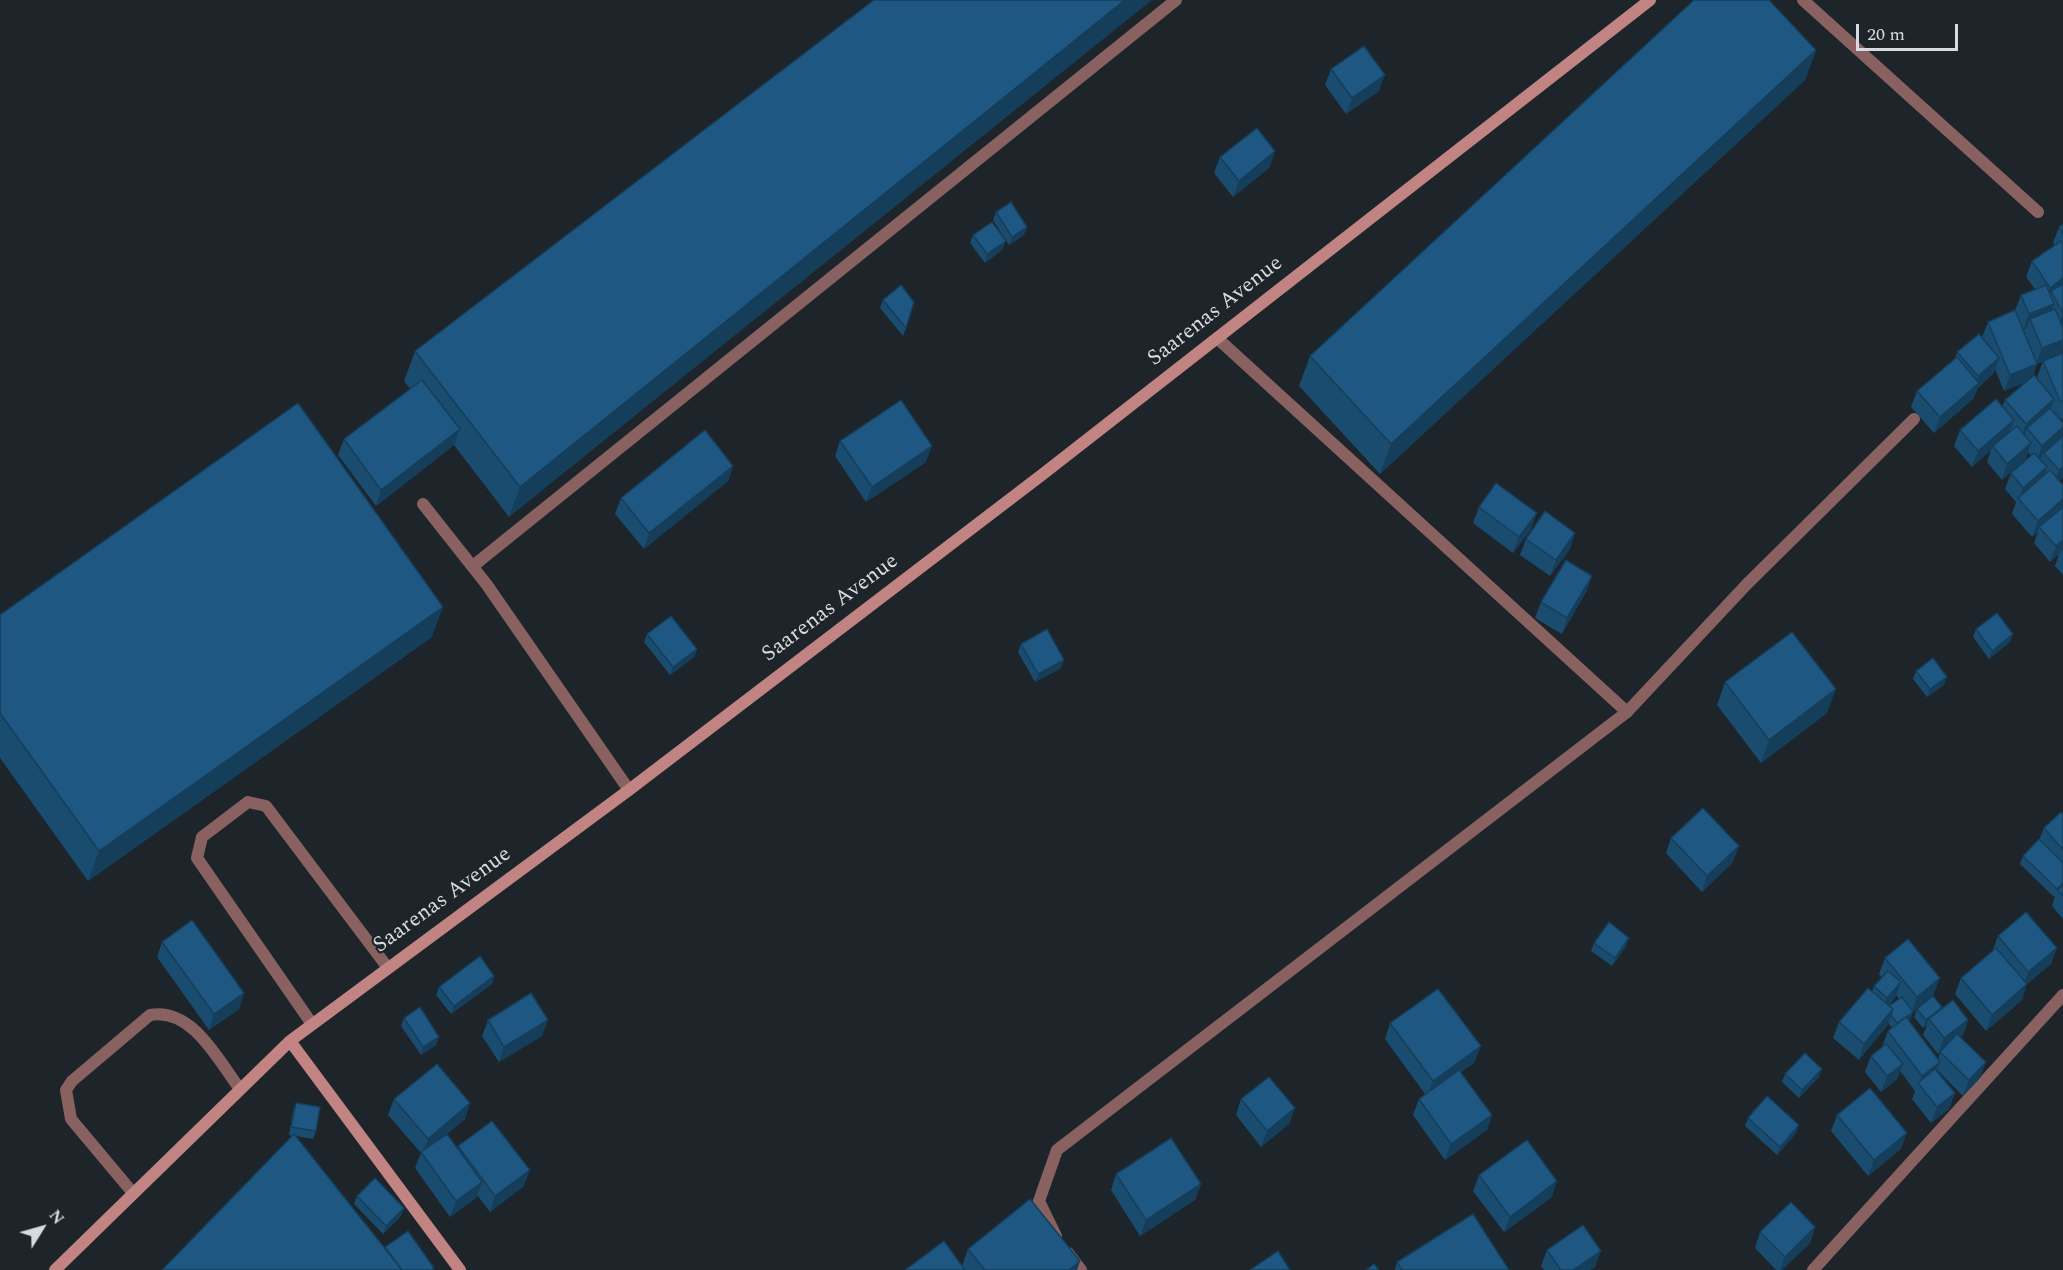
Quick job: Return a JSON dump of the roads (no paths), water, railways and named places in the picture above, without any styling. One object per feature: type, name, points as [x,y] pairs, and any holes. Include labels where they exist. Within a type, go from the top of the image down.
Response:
[{"type":"main road","name":"Saarenas Avenue","points":[[55,1270],[290,1041],[629,790],[1043,474],[1650,0]]},
{"type":"main road","points":[[290,1041],[460,1270]]},
{"type":"street","points":[[473,566],[1176,0]]},
{"type":"street","points":[[1803,0],[2038,212]]},
{"type":"street","points":[[1217,338],[1627,712]]},
{"type":"street","points":[[1081,1270],[1057,1237],[1039,1202],[1057,1150],[1627,712],[1747,584],[1914,419]]},
{"type":"street","points":[[423,504],[473,566],[629,790]]},
{"type":"street","points":[[312,1024],[197,858],[202,837],[248,802],[266,806],[388,968]]},
{"type":"street","points":[[1813,1270],[2063,995]]},
{"type":"street","points":[[133,1193],[70,1119],[66,1090],[72,1081],[150,1015],[161,1013],[175,1017],[196,1030],[240,1089]]}]
